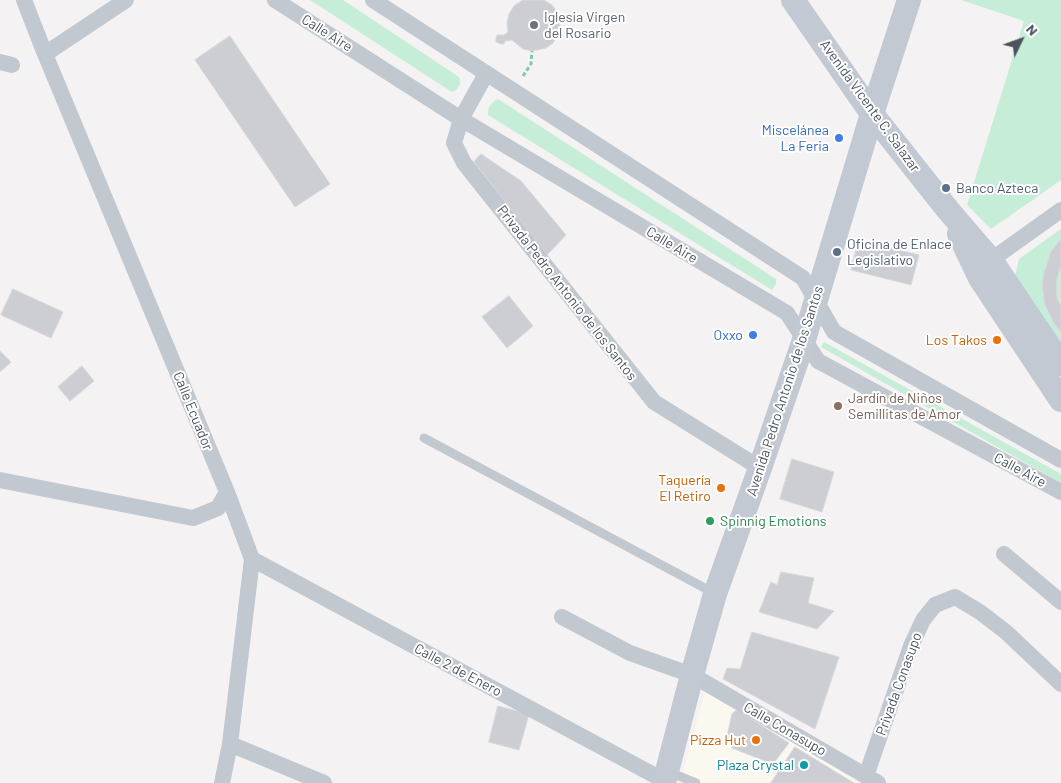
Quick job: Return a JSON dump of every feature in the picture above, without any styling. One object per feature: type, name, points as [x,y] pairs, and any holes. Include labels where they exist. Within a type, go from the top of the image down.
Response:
[{"type":"street","name":"Calle Ecuador","points":[[24,0],[252,559],[230,744],[222,783]]},
{"type":"street","points":[[45,54],[126,0]]},
{"type":"street","name":"Calle Aire","points":[[275,0],[462,119],[787,313],[818,361],[1061,492]]},
{"type":"street","name":"Calle Aire","points":[[373,0],[803,278],[834,332],[1061,460]]},
{"type":"street","name":"Avenida Vicente C. Salazar","points":[[793,0],[872,114],[948,210],[986,269],[1061,400]]},
{"type":"street","name":"Avenida Pedro Antonio de los Santos","points":[[666,779],[715,594],[804,340],[872,114],[909,0]]},
{"type":"street","name":"Privada Pedro Antonio de los Santos","points":[[486,74],[462,119],[454,143],[464,163],[654,402],[760,468]]},
{"type":"street","points":[[986,269],[1061,210]]},
{"type":"street","name":"Avenida Vicente C. Salazar","points":[[986,269],[1061,364]]},
{"type":"street","points":[[0,480],[193,518],[218,508],[226,492]]},
{"type":"street","points":[[1004,554],[1061,602]]},
{"type":"street","name":"Calle 2 de Enero","points":[[252,559],[666,779]]},
{"type":"street","name":"Privada Conasupo","points":[[872,779],[911,646],[923,620],[934,605],[955,597],[980,612],[1006,632],[1061,684]]},
{"type":"street","name":"Calle Conasupo","points":[[562,617],[630,653],[692,675],[872,779]]},
{"type":"street","points":[[230,744],[324,783]]},
{"type":"lane","points":[[424,438],[715,594]]},
{"type":"lane","points":[[666,779],[696,783]]},
{"type":"path","points":[[531,64],[532,51]]},
{"type":"shaded area","points":[[706,689],[859,783],[680,783]]},
{"type":"green space","points":[[310,0],[343,0],[459,77],[459,86],[452,92]]},
{"type":"green space","points":[[961,0],[1061,0],[1061,180],[991,229],[967,205],[1024,21]]},
{"type":"green space","points":[[498,99],[776,279],[776,284],[772,290],[488,115],[490,106]]},
{"type":"green space","points":[[1061,229],[1061,348],[1015,276],[1019,259]]},
{"type":"green space","points":[[824,342],[1061,474],[1061,483],[821,347]]},
{"type":"building","name":"Iglesia Virgen del Rosario","points":[[523,0],[544,0],[552,5],[557,12],[560,26],[558,35],[553,43],[546,48],[532,51],[523,49],[512,40],[505,41],[504,44],[496,42],[497,35],[504,35],[508,32],[509,14],[514,6]]},
{"type":"building","points":[[230,36],[330,184],[295,207],[195,60]]},
{"type":"building","points":[[481,154],[521,181],[566,235],[547,255],[474,162]]},
{"type":"building","points":[[1061,239],[1061,265],[1056,288],[1057,298],[1061,306],[1061,332],[1045,305],[1042,285],[1051,252]]},
{"type":"building","points":[[859,240],[919,255],[911,285],[851,270]]},
{"type":"building","points":[[13,289],[63,312],[51,338],[1,315]]},
{"type":"building","points":[[509,296],[533,326],[507,348],[482,317]]},
{"type":"building","points":[[0,351],[11,362],[0,372]]},
{"type":"building","points":[[82,366],[94,381],[70,401],[58,387]]},
{"type":"building","points":[[792,459],[834,472],[822,512],[780,499]]},
{"type":"building","points":[[781,572],[814,578],[808,603],[834,611],[817,629],[759,612],[771,582],[777,585]]},
{"type":"building","points":[[752,632],[839,657],[815,729],[723,679],[727,668],[740,669]]},
{"type":"building","points":[[498,706],[529,714],[519,750],[489,742]]},
{"type":"building","name":"Pizza Hut","points":[[737,710],[789,743],[773,764],[732,748],[727,736],[732,714]]},
{"type":"building","name":"Plaza Crystal","points":[[795,747],[854,783],[771,783]]},
{"type":"place","name":"Iglesia Virgen del Rosario","points":[[534,25]]},
{"type":"place","name":"Miscelánea La Feria","points":[[839,138]]},
{"type":"place","name":"Banco Azteca","points":[[946,188]]},
{"type":"place","name":"Oficina de Enlace Legislativo","points":[[837,252]]},
{"type":"place","name":"Oxxo","points":[[753,335]]},
{"type":"place","name":"Los Takos","points":[[997,340]]},
{"type":"place","name":"Jardín de Niños Semillitas de Amor","points":[[838,406]]},
{"type":"place","name":"Taquería El Retiro","points":[[721,488]]},
{"type":"place","name":"Spinnig Emotions","points":[[710,521]]},
{"type":"place","name":"Pizza Hut","points":[[756,740]]},
{"type":"place","name":"Plaza Crystal","points":[[804,765]]}]
